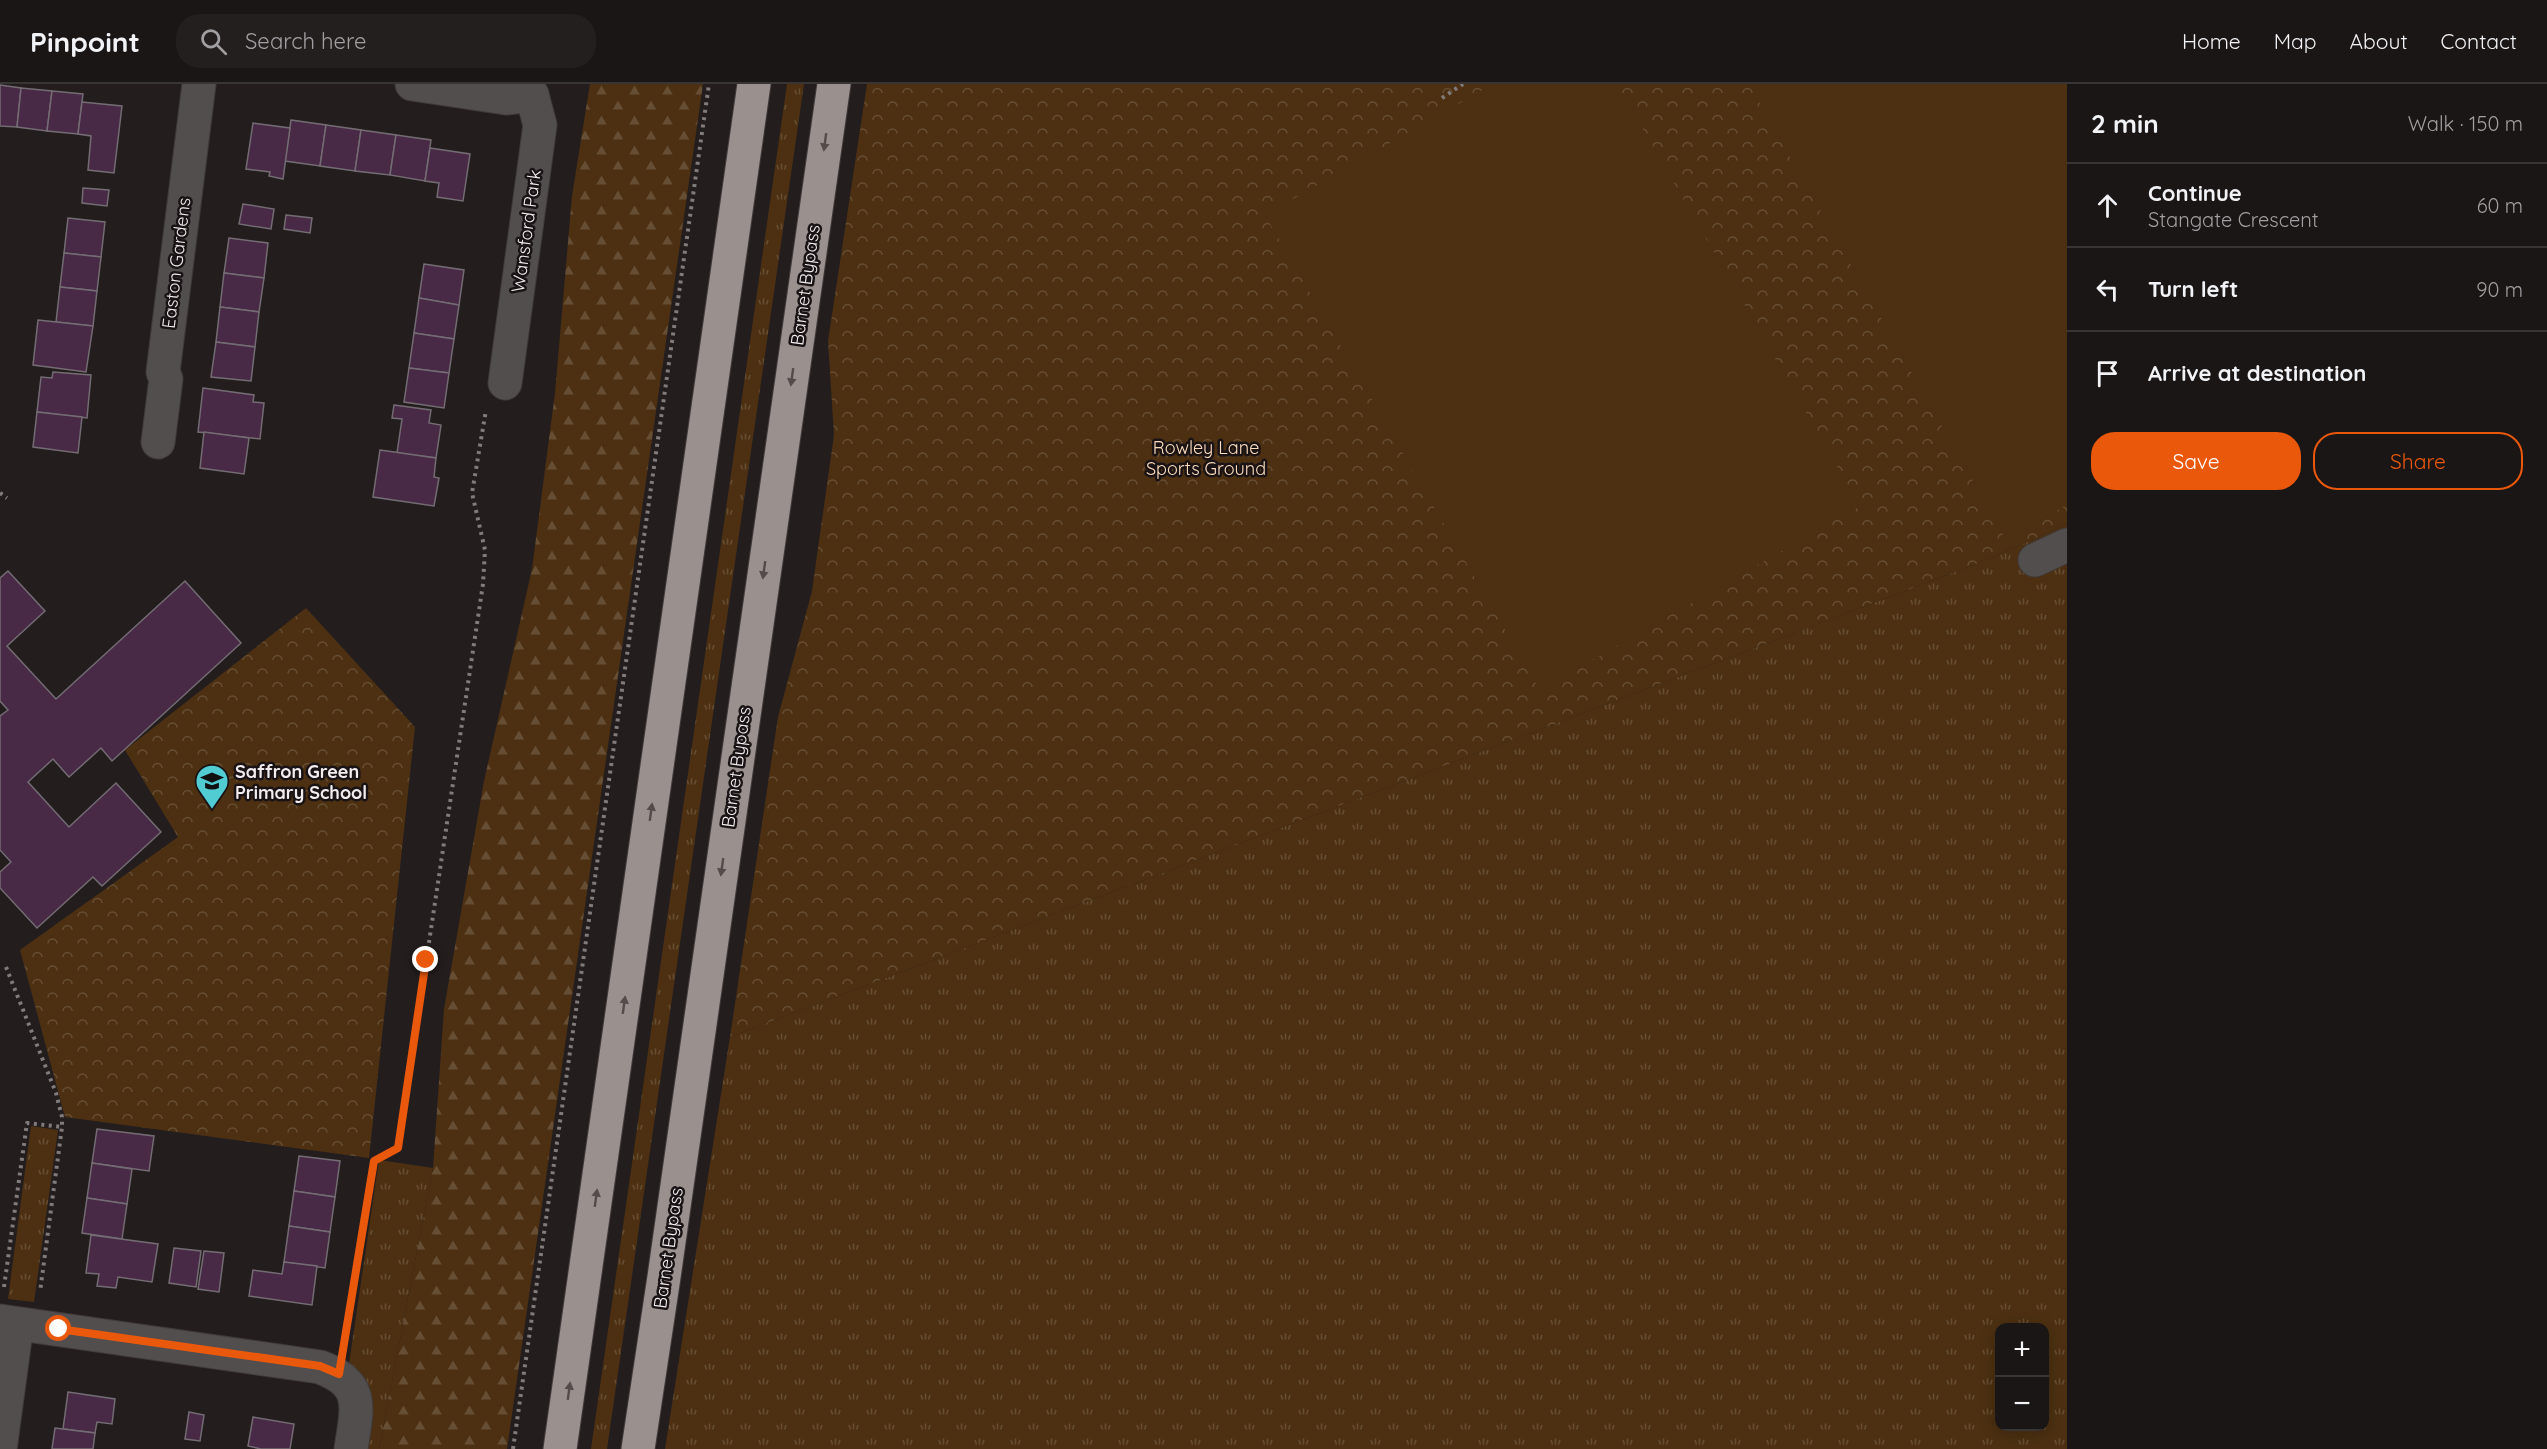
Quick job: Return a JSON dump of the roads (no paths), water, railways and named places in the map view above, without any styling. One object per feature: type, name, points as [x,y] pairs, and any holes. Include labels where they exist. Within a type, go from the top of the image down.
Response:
[{"type":"highway","points":[[560,1449],[754,84]]},
{"type":"highway","name":"Barnet Bypass","points":[[638,1449],[834,84]]},
{"type":"street","name":"Easton Gardens","points":[[158,442],[166,379],[162,372],[199,84]]},
{"type":"street","points":[[412,84],[506,98],[537,90]]},
{"type":"street","name":"Wansford Park","points":[[505,383],[540,125],[537,90]]},
{"type":"street","points":[[2035,560],[2067,545]]},
{"type":"street","points":[[0,1449],[14,1316],[320,1366],[339,1374],[349,1384],[355,1399],[356,1415],[351,1449]]},
{"type":"place","name":"Saffron Green Primary School","points":[[212,810]]},
{"type":"park label","name":"Rowley Lane Sports Ground","points":[[1206,457]]}]
